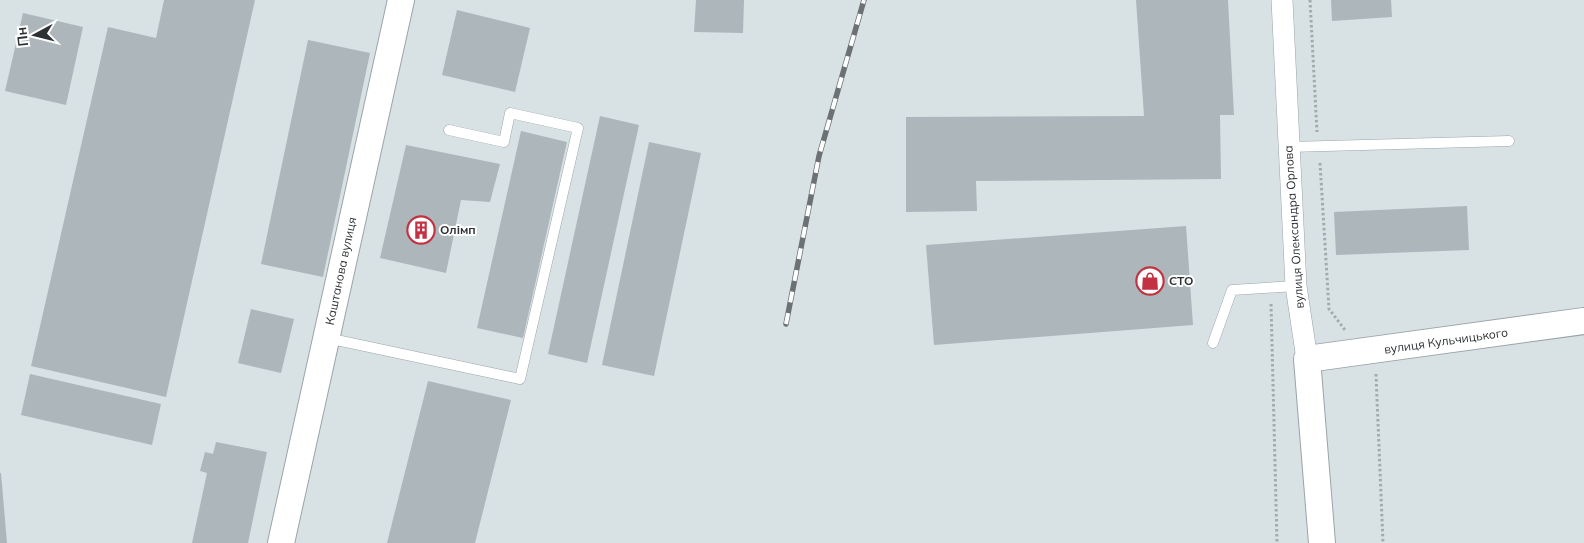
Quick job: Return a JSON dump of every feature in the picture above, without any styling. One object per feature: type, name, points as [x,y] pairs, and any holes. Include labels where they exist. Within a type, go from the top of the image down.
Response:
[{"type":"street","name":"Каштанова вулиця","points":[[280,543],[401,0]]},
{"type":"street","name":"вулиця Олександра Орлова","points":[[1282,0],[1296,286],[1307,358],[1322,543]]},
{"type":"street","name":"вулиця Кульчицького","points":[[1307,358],[1584,321]]},
{"type":"lane","points":[[326,337],[520,379],[578,128],[510,114],[504,142],[449,130]]},
{"type":"lane","points":[[1289,147],[1509,141]]},
{"type":"lane","points":[[1213,343],[1232,290],[1296,286]]},
{"type":"path","points":[[1270,288],[1277,543]]},
{"type":"path","points":[[1329,309],[1376,370],[1383,543]]},
{"type":"building","points":[[164,0],[255,0],[166,397],[31,366],[108,27],[156,38]]},
{"type":"building","points":[[696,0],[744,0],[743,33],[694,32]]},
{"type":"building","points":[[1136,0],[1228,0],[1234,115],[1220,115],[1221,179],[976,181],[977,211],[906,212],[906,117],[1144,116]]},
{"type":"building","points":[[1331,0],[1391,0],[1392,17],[1332,21]]},
{"type":"building","points":[[457,10],[530,28],[515,92],[442,75]]},
{"type":"building","points":[[23,13],[83,27],[66,105],[5,91]]},
{"type":"building","points":[[308,40],[370,53],[323,277],[261,264]]},
{"type":"building","points":[[600,116],[639,125],[587,363],[548,354]]},
{"type":"building","points":[[521,131],[567,142],[523,338],[477,328]]},
{"type":"building","points":[[649,142],[701,153],[654,376],[602,365]]},
{"type":"building","name":"Олімп","points":[[406,145],[500,164],[490,202],[461,200],[446,273],[380,258]]},
{"type":"building","points":[[1467,206],[1469,250],[1336,255],[1334,212]]},
{"type":"building","points":[[1186,226],[1193,325],[934,345],[926,245]]},
{"type":"building","points":[[251,309],[294,319],[281,373],[238,363]]},
{"type":"building","points":[[30,374],[161,404],[152,445],[21,415]]},
{"type":"building","points":[[428,381],[511,400],[475,543],[387,543]]},
{"type":"building","points":[[216,442],[267,452],[248,543],[192,543],[207,473],[200,471],[205,452],[213,454]]},
{"type":"building","points":[[1,473],[7,543],[0,543]]},
{"type":"railway","points":[[786,324],[819,156],[864,0]]},
{"type":"place","name":"Олімп","points":[[421,230]]},
{"type":"place","name":"СТО","points":[[1150,281]]}]
